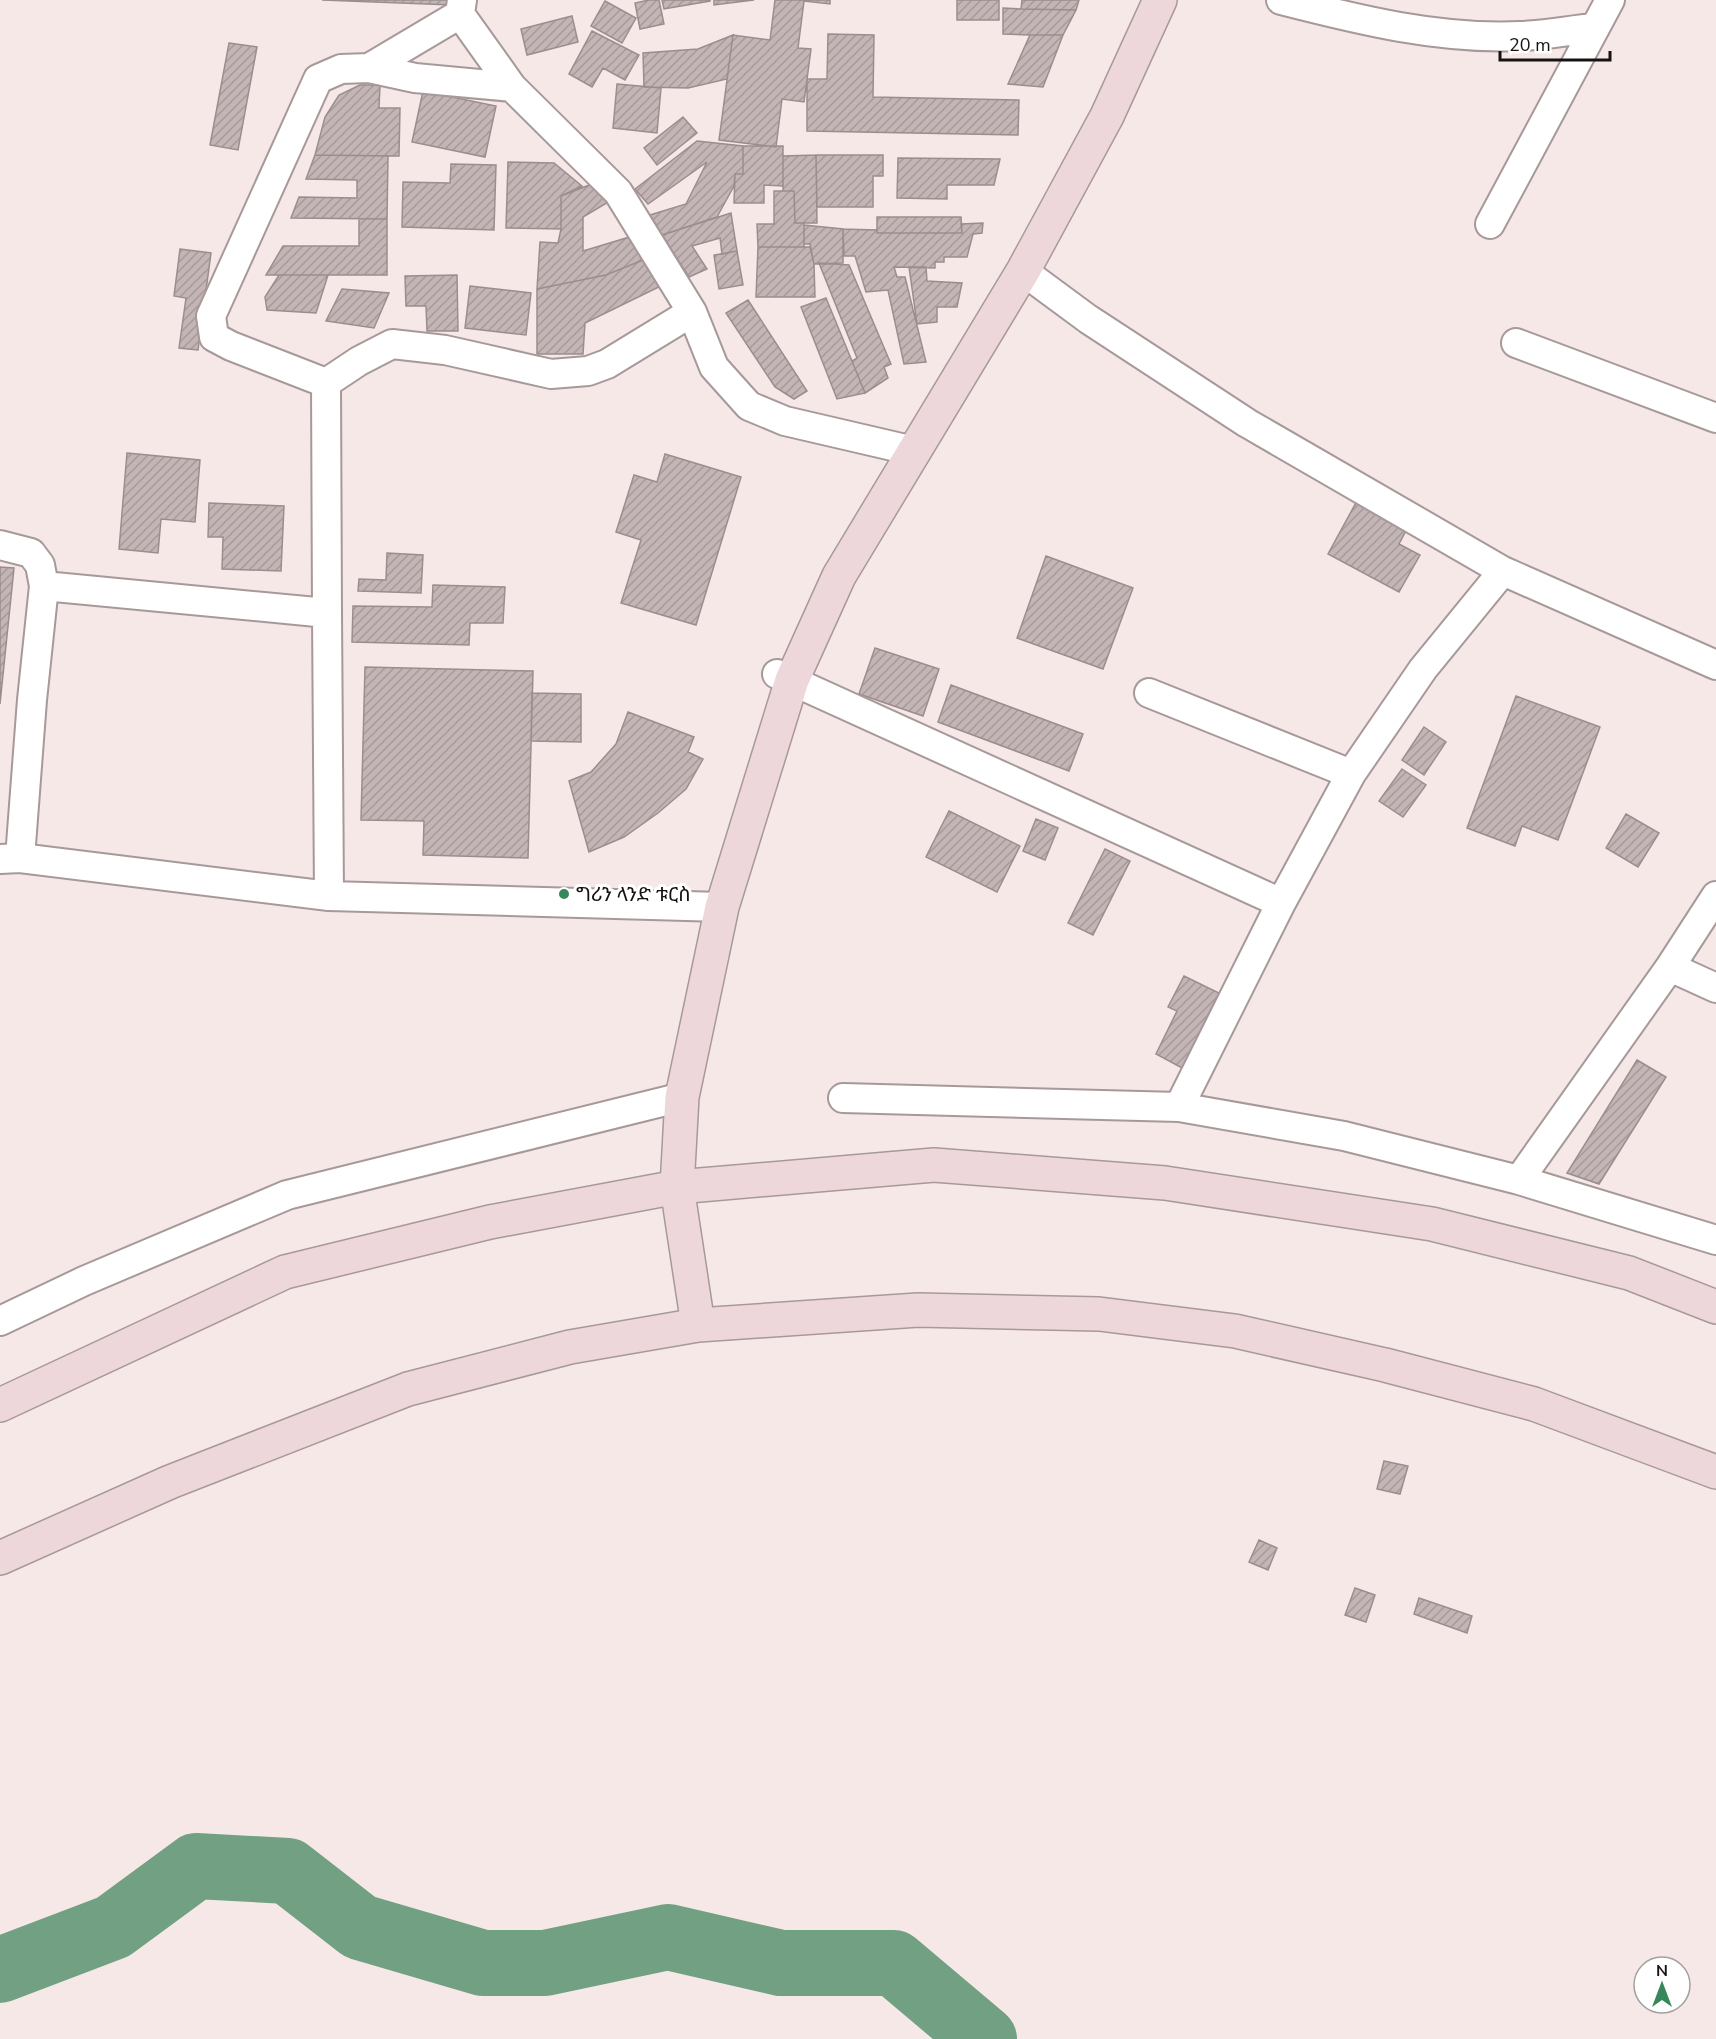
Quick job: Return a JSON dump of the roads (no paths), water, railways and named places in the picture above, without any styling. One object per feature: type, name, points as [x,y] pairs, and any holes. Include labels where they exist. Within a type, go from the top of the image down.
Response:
[{"type":"main road","points":[[698,1325],[677,1187],[682,1097],[722,907],[784,677],[839,576],[1023,271],[1107,116],[1160,0]]},
{"type":"main road","points":[[0,1405],[285,1272],[490,1222],[677,1187],[934,1165],[1165,1183],[1432,1224],[1629,1273],[1716,1307]]},
{"type":"main road","points":[[0,1558],[170,1482],[408,1389],[570,1347],[698,1325],[918,1310],[1099,1314],[1235,1330],[1385,1365],[1534,1404],[1716,1472]]},
{"type":"street","points":[[1281,0],[1356,19],[1439,33],[1521,36],[1595,28]]},
{"type":"street","points":[[1490,224],[1610,0]]},
{"type":"street","points":[[369,68],[461,7],[512,87],[618,192],[692,312],[714,367],[749,406],[785,421],[914,451]]},
{"type":"street","points":[[326,383],[231,346],[214,337],[211,316],[318,79],[341,69],[369,68],[415,78],[512,87]]},
{"type":"street","points":[[1023,271],[1088,319],[1247,423],[1503,571],[1716,665]]},
{"type":"street","points":[[326,383],[392,344],[445,350],[551,374],[588,371],[607,364],[692,312]]},
{"type":"street","points":[[1516,344],[1716,418]]},
{"type":"street","points":[[326,383],[329,896]]},
{"type":"street","points":[[0,544],[32,553],[40,565],[44,586],[32,700],[10,858],[329,896],[722,907]]},
{"type":"street","points":[[1179,1107],[1281,903],[1351,774],[1423,669],[1503,571]]},
{"type":"street","points":[[44,586],[327,613]]},
{"type":"street","points":[[784,677],[1281,903]]},
{"type":"street","points":[[1149,693],[1351,774]]},
{"type":"street","points":[[1520,1180],[1670,967],[1716,896]]},
{"type":"street","points":[[1670,967],[1716,988]]},
{"type":"street","points":[[0,1321],[84,1281],[287,1195],[682,1097]]},
{"type":"street","points":[[843,1098],[1179,1107],[1344,1136],[1520,1180],[1716,1240]]},
{"type":"waterway","points":[[0,1970],[113,1927],[196,1866],[288,1871],[360,1927],[483,1963],[545,1963],[668,1937],[781,1963],[894,1963],[984,2039]]},
{"type":"place","name":"ግሪን ላንድ ቱርስ","points":[[564,894]]}]
